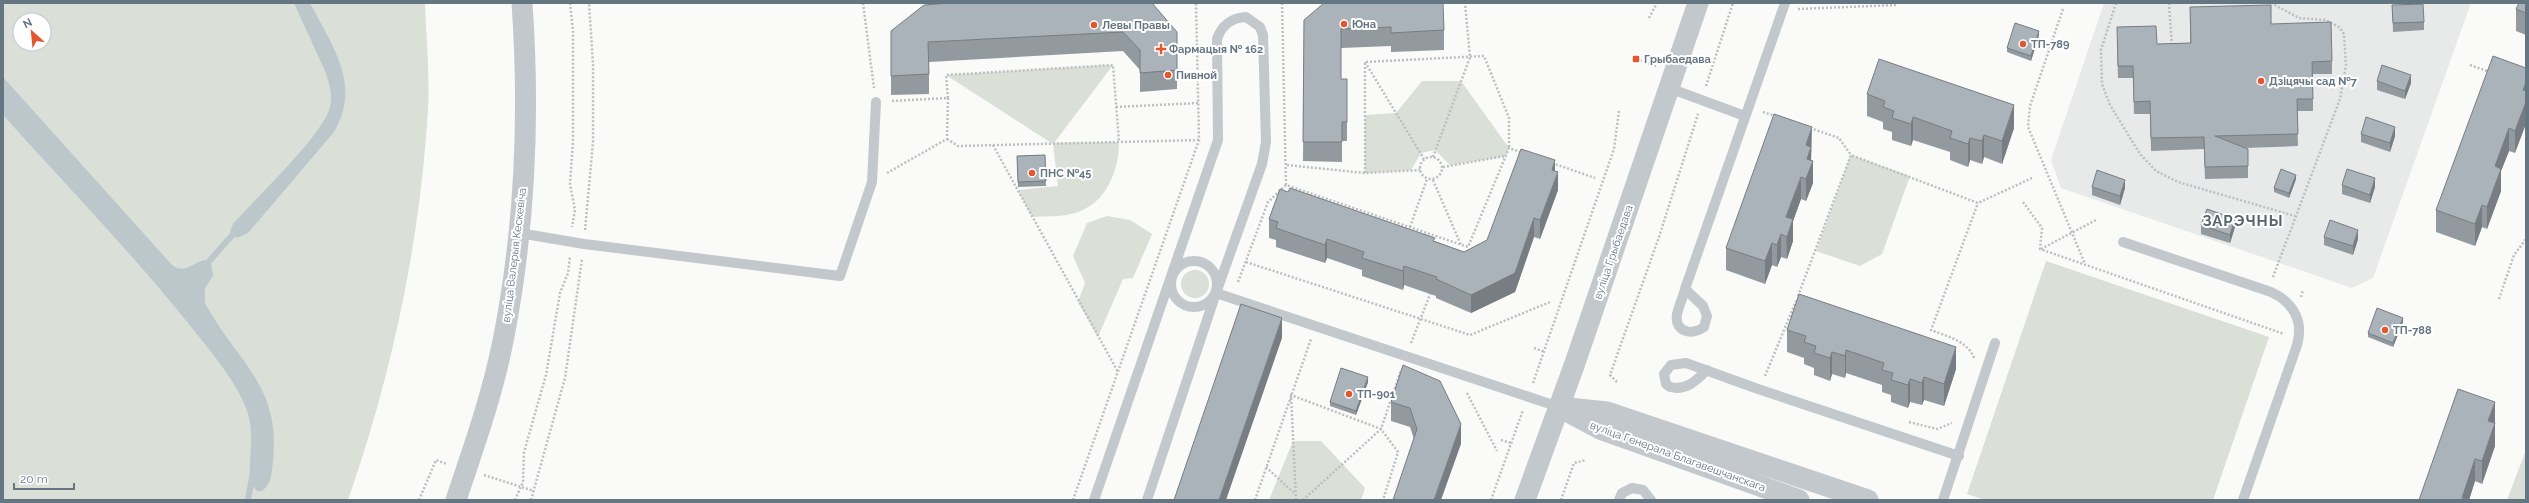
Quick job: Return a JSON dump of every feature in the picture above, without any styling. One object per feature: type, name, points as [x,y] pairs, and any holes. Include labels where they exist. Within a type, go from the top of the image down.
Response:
[{"type":"street","name":"вуліца Валерыя Кескевіча","points":[[456,500],[481,425],[502,347],[519,233],[527,140],[526,65],[522,3]]},
{"type":"street","name":"вуліца Грыбаедава","points":[[1525,500],[1559,407],[1698,3]]},
{"type":"street","name":"вуліца Генерала Благавешчанскага","points":[[1559,407],[1600,429],[1799,500]]},
{"type":"street","points":[[1559,407],[1607,412],[1868,500]]},
{"type":"lane","points":[[1685,290],[1784,3]]},
{"type":"lane","points":[[1094,500],[1218,140],[1217,39],[1220,30],[1228,22],[1246,17],[1260,27],[1263,35],[1266,142],[1262,164],[1216,292],[1147,500]]},
{"type":"lane","points":[[1669,88],[1745,116]]},
{"type":"lane","points":[[519,233],[584,244],[840,276],[872,182],[876,102]]},
{"type":"lane","points":[[2123,242],[2271,292],[2286,301],[2295,312],[2299,325],[2297,345],[2243,500]]},
{"type":"lane","points":[[1198,261],[1206,264],[1216,276],[1216,292],[1205,305],[1190,307],[1176,299],[1171,288],[1172,276],[1183,264],[1198,261]]},
{"type":"lane","points":[[1216,292],[1559,407]]},
{"type":"lane","points":[[1943,500],[1959,456],[1995,343]]},
{"type":"lane","points":[[1707,370],[1959,456]]},
{"type":"lane","points":[[1619,500],[1622,493],[1632,488],[1643,490],[1651,500]]},
{"type":"path","points":[[863,3],[876,102],[948,98]]},
{"type":"path","points":[[1073,500],[1199,140],[1196,3]]},
{"type":"path","points":[[1232,298],[1268,202],[1286,184],[1287,165],[1282,3]]},
{"type":"path","points":[[1433,157],[1470,57],[1466,3]]},
{"type":"path","points":[[1649,18],[1657,3]]},
{"type":"path","points":[[1617,382],[1610,375],[1659,237],[1733,3]]},
{"type":"path","points":[[2116,3],[2101,50],[2102,84],[2110,105],[2140,154],[2156,171],[2178,182],[2295,216]]},
{"type":"path","points":[[2169,3],[2173,55]]},
{"type":"path","points":[[2271,3],[2299,18],[2333,22],[2344,34],[2346,43],[2345,75],[2340,98],[2272,279]]},
{"type":"path","points":[[1795,9],[1897,5]]},
{"type":"path","points":[[2063,9],[2034,92],[2028,120],[2030,134],[2085,265]]},
{"type":"path","points":[[1286,184],[1468,247],[1509,148],[1509,118],[1484,56],[1365,62]]},
{"type":"path","points":[[1365,62],[1365,173]]},
{"type":"path","points":[[1365,62],[1424,159]]},
{"type":"path","points":[[947,139],[948,98],[946,75],[1114,65],[1119,142]]},
{"type":"path","points":[[2470,65],[2491,73]]},
{"type":"path","points":[[1116,107],[1198,103]]},
{"type":"path","points":[[1757,110],[1779,118]]},
{"type":"path","points":[[1491,500],[1614,149],[1619,111]]},
{"type":"path","points":[[1809,128],[1839,138],[1851,155],[1978,203]]},
{"type":"path","points":[[947,139],[958,146],[1218,140]]},
{"type":"path","points":[[872,182],[947,139]]},
{"type":"path","points":[[993,145],[1118,372]]},
{"type":"path","points":[[1509,148],[1530,156]]},
{"type":"path","points":[[1765,377],[1799,295],[1851,155]]},
{"type":"path","points":[[1443,167],[1506,156]]},
{"type":"path","points":[[1420,170],[1427,179],[1433,180],[1442,173],[1443,167],[1440,161],[1433,157],[1424,159]]},
{"type":"path","points":[[1420,170],[1424,159]]},
{"type":"path","points":[[1545,160],[1595,178]]},
{"type":"path","points":[[1287,165],[1365,173],[1420,170]]},
{"type":"path","points":[[1975,361],[1972,354],[1961,343],[1931,330],[1978,203],[2032,178]]},
{"type":"path","points":[[1410,227],[1427,179]]},
{"type":"path","points":[[1433,180],[1461,245]]},
{"type":"path","points":[[2023,202],[2042,228],[2040,249]]},
{"type":"path","points":[[2040,249],[2096,220]]},
{"type":"path","points":[[2499,300],[2514,255],[2526,239]]},
{"type":"path","points":[[1447,248],[1450,241]]},
{"type":"path","points":[[2040,249],[2287,335]]},
{"type":"path","points":[[1246,262],[1470,335],[1550,302]]},
{"type":"path","points":[[1303,500],[1381,429],[1406,355],[1421,320],[1431,291]]},
{"type":"path","points":[[1255,500],[1315,326]]},
{"type":"path","points":[[1534,348],[1544,352]]},
{"type":"path","points":[[1758,375],[1772,379]]},
{"type":"path","points":[[1464,387],[1497,451]]},
{"type":"path","points":[[1291,395],[1381,429],[1398,452],[1383,500]]},
{"type":"path","points":[[1291,395],[1296,500]]},
{"type":"path","points":[[1908,421],[1937,429],[1949,426],[1957,419]]},
{"type":"path","points":[[1501,440],[1511,443]]},
{"type":"path","points":[[1561,500],[1574,463],[1586,460]]},
{"type":"path","points":[[1266,467],[1296,494]]},
{"type":"shaded area","points":[[3,3],[425,3],[428,109],[424,159],[411,258],[391,356],[364,453],[348,500],[3,500]]},
{"type":"shaded area","points":[[294,3],[310,3],[335,50],[345,81],[345,98],[342,114],[334,132],[248,233],[237,238],[230,232],[233,224],[302,150],[325,119],[330,107],[331,93],[325,71]]},
{"type":"shaded area","name":"Дзіцячы сад №7","points":[[2104,3],[2471,3],[2373,278],[2352,288],[2061,188],[2051,160]]},
{"type":"shaded area","points":[[1113,65],[1054,143],[1119,142],[1116,164],[1109,185],[1103,194],[1086,209],[1065,215],[1032,217],[1018,190],[1058,186],[1053,144],[946,75]]},
{"type":"shaded area","points":[[3,77],[172,265],[181,269],[206,260],[211,263],[213,276],[205,288],[205,303],[217,323],[254,375],[270,412],[274,434],[273,460],[270,481],[262,491],[257,491],[250,483],[251,427],[246,408],[235,386],[212,353],[166,296],[3,115]]},
{"type":"shaded area","points":[[1422,81],[1461,81],[1509,148],[1506,156],[1450,165],[1435,150],[1421,153],[1411,170],[1365,173],[1365,115],[1396,113]]},
{"type":"shaded area","points":[[1851,155],[1910,176],[1882,254],[1860,266],[1816,251]]},
{"type":"shaded area","points":[[1107,216],[1130,220],[1152,234],[1133,278],[1123,279],[1098,337],[1078,302],[1085,283],[1073,256],[1087,223]]},
{"type":"shaded area","points":[[2046,261],[2269,337],[2213,500],[1985,500],[1967,494]]},
{"type":"shaded area","points":[[1195,270],[1205,274],[1209,284],[1205,294],[1195,298],[1185,294],[1181,284],[1185,274]]},
{"type":"shaded area","points":[[1293,441],[1321,441],[1365,488],[1361,500],[1269,500]]},
{"type":"shaded area","points":[[2526,450],[2526,500],[2507,500]]},
{"type":"building","points":[[949,3],[1152,3],[1177,32],[1177,70],[1140,73],[1140,50],[1123,32],[928,42],[929,74],[891,76],[891,31],[924,5]]},
{"type":"building","points":[[1324,3],[1443,3],[1444,30],[1391,33],[1391,27],[1341,29],[1341,79],[1347,79],[1347,122],[1342,122],[1342,142],[1303,142],[1304,20]]},
{"type":"building","points":[[2519,3],[2526,3],[2526,13],[2516,9]]},
{"type":"building","points":[[2423,4],[2424,22],[2393,23],[2392,5]]},
{"type":"building","points":[[2271,5],[2271,24],[2331,22],[2332,61],[2312,62],[2313,99],[2297,99],[2298,134],[2215,136],[2248,149],[2248,166],[2205,167],[2204,137],[2151,138],[2150,101],[2134,102],[2133,66],[2118,66],[2117,27],[2156,26],[2157,44],[2191,43],[2190,7]]},
{"type":"building","name":"ТП-789","points":[[2015,23],[2039,31],[2031,56],[2007,48]]},
{"type":"building","points":[[2493,56],[2526,68],[2526,82],[2523,90],[2526,91],[2526,102],[2515,131],[2509,128],[2495,166],[2501,169],[2487,207],[2482,205],[2475,224],[2436,210]]},
{"type":"building","points":[[1879,59],[2014,105],[2002,141],[1984,135],[1982,141],[1970,138],[1968,144],[1950,138],[1952,131],[1913,117],[1911,124],[1892,118],[1894,111],[1883,107],[1885,101],[1867,94]]},
{"type":"building","points":[[2382,65],[2411,75],[2405,91],[2377,81]]},
{"type":"building","points":[[1774,114],[1812,127],[1806,145],[1811,147],[1807,159],[1813,161],[1806,179],[1801,177],[1786,217],[1793,219],[1787,237],[1781,234],[1777,245],[1772,243],[1765,261],[1726,248]]},
{"type":"building","points":[[2366,117],[2395,127],[2390,143],[2361,134]]},
{"type":"building","points":[[1521,149],[1555,160],[1552,170],[1558,172],[1540,220],[1534,218],[1515,273],[1471,295],[1436,279],[1437,277],[1404,266],[1403,271],[1362,258],[1364,252],[1327,239],[1325,245],[1276,228],[1278,222],[1269,219],[1280,189],[1288,192],[1290,188],[1435,238],[1433,241],[1464,252],[1487,240]]},
{"type":"building","name":"ПНС №45","points":[[1045,155],[1046,181],[1018,182],[1017,156]]},
{"type":"building","points":[[2281,169],[2296,175],[2289,193],[2274,188]]},
{"type":"building","points":[[2347,169],[2375,178],[2370,195],[2342,185]]},
{"type":"building","points":[[2097,170],[2125,180],[2120,196],[2092,187]]},
{"type":"building","points":[[2207,209],[2235,219],[2230,235],[2201,225]]},
{"type":"building","points":[[2330,220],[2358,230],[2353,246],[2324,237]]},
{"type":"building","points":[[1799,294],[1956,347],[1944,384],[1924,377],[1922,383],[1910,379],[1908,385],[1891,380],[1893,373],[1882,370],[1884,363],[1846,350],[1845,356],[1832,352],[1830,358],[1814,353],[1816,346],[1804,342],[1806,336],[1787,330]]},
{"type":"building","points":[[1241,304],[1282,318],[1219,500],[1174,500]]},
{"type":"building","name":"ТП-788","points":[[2377,308],[2403,318],[2393,343],[2368,333]]},
{"type":"building","points":[[1403,365],[1440,381],[1461,424],[1434,500],[1393,500],[1417,429],[1410,408],[1391,402]]},
{"type":"building","name":"ТП-901","points":[[1341,368],[1368,377],[1356,411],[1330,402]]},
{"type":"building","points":[[2458,389],[2495,402],[2488,421],[2495,423],[2482,461],[2475,459],[2462,498],[2468,500],[2419,500]]},
{"type":"waterway","points":[[204,267],[236,231]]},
{"type":"waterway","points":[[248,500],[252,477]]},
{"type":"place","name":"Юна","points":[[1344,24]]},
{"type":"place","name":"Левы Правы","points":[[1094,25]]},
{"type":"place","name":"ТП-789","points":[[2023,44]]},
{"type":"place","name":"Фармацыя № 162","points":[[1161,49]]},
{"type":"place","name":"Грыбаедава","points":[[1636,59]]},
{"type":"place","name":"Пивной","points":[[1168,75]]},
{"type":"place","name":"Дзіцячы сад №7","points":[[2261,81]]},
{"type":"place","name":"ПНС №45","points":[[1032,173]]},
{"type":"place","name":"ТП-788","points":[[2385,330]]},
{"type":"place","name":"ТП-901","points":[[1349,394]]},
{"type":"district","name":"ЗАРЭЧНЫ","points":[[2243,221]]}]
